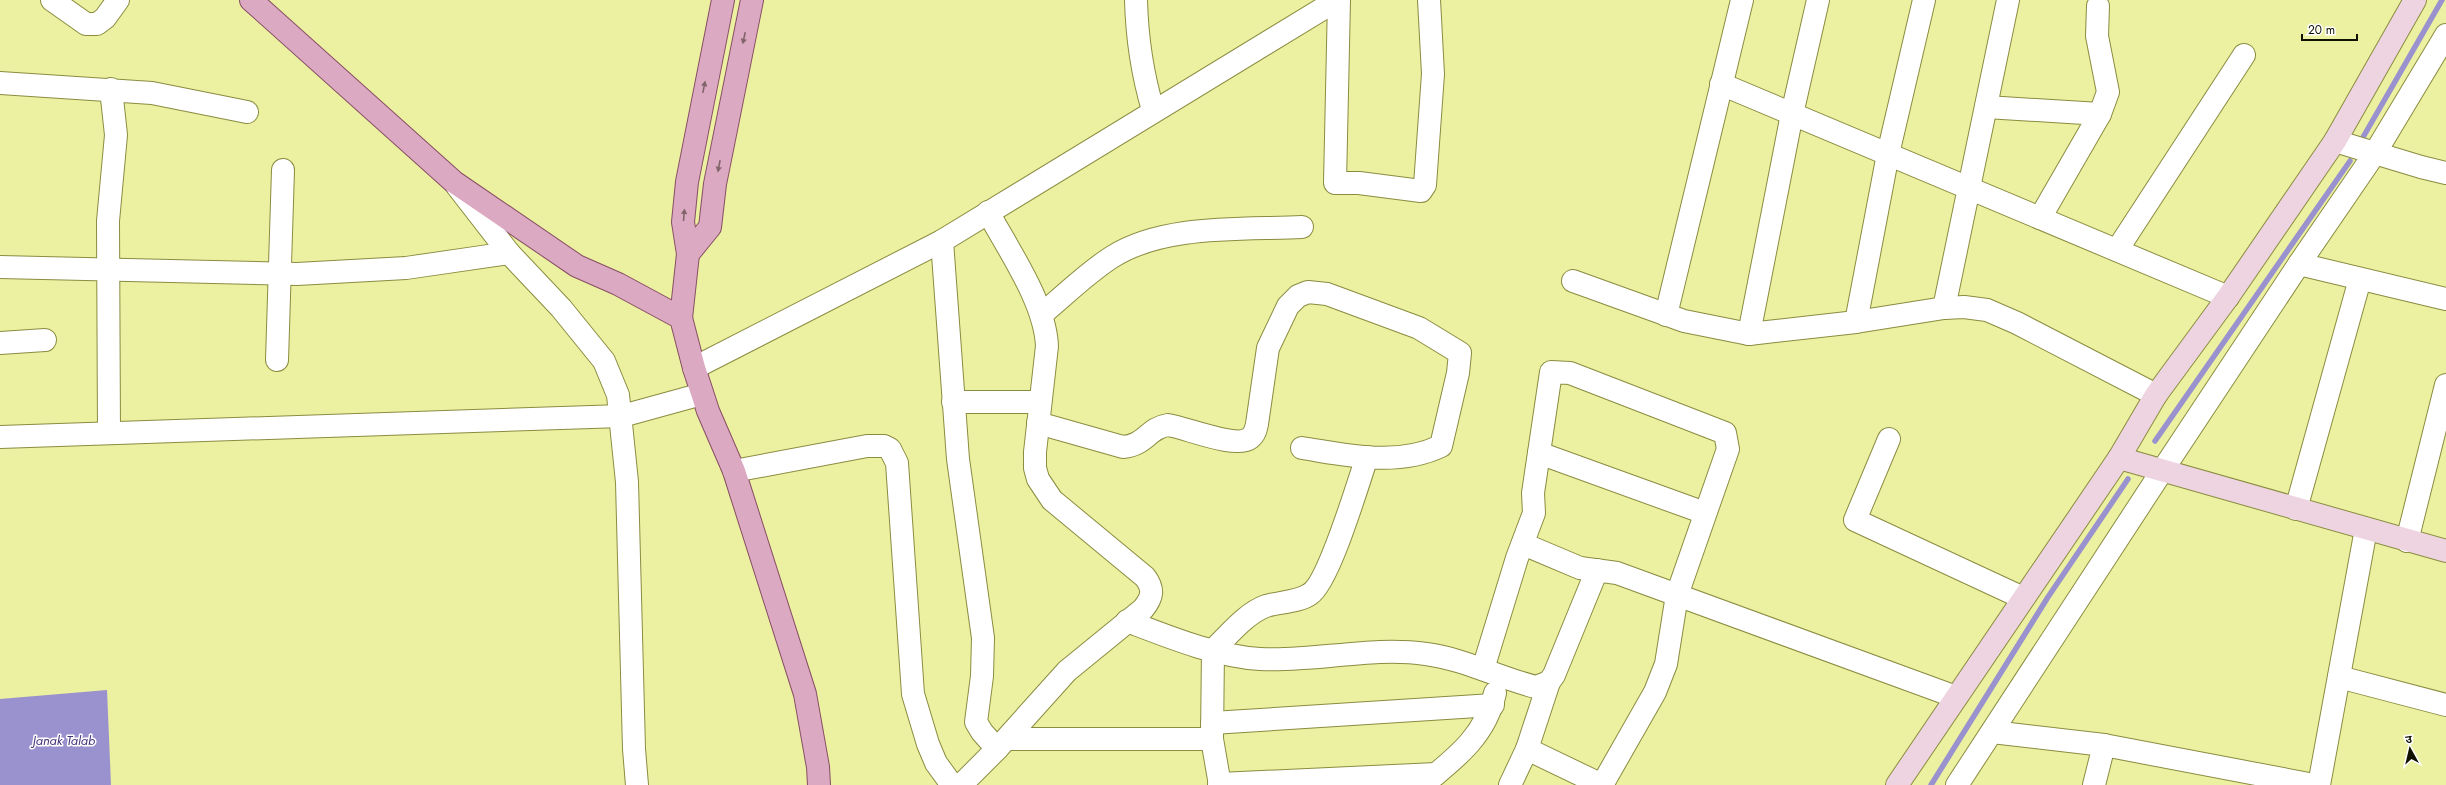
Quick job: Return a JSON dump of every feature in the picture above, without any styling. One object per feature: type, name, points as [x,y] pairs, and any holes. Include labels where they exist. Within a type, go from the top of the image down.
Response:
[{"type":"main road","points":[[252,0],[454,182],[577,266],[618,284],[681,318]]},
{"type":"main road","points":[[723,0],[687,182],[683,222],[688,254],[681,318],[702,394],[734,471],[805,694],[818,767],[819,785]]},
{"type":"main road","points":[[688,254],[710,227],[715,184],[752,0]]},
{"type":"main road","points":[[1897,785],[2119,458],[2156,395],[2228,297],[2335,141],[2415,0]]},
{"type":"main road","points":[[2119,458],[2296,510],[2446,551]]},
{"type":"street","points":[[52,0],[86,24],[97,24],[105,18],[118,0]]},
{"type":"street","points":[[1136,0],[1136,32],[1142,75],[1153,110]]},
{"type":"street","points":[[694,368],[942,241],[1153,110],[1338,0]]},
{"type":"street","points":[[1338,0],[1335,183],[1359,183],[1421,191],[1425,185],[1433,74],[1429,0]]},
{"type":"street","points":[[1666,315],[1742,0]]},
{"type":"street","points":[[1748,334],[1792,114],[1818,0]]},
{"type":"street","points":[[1856,322],[1888,154],[1924,0]]},
{"type":"street","points":[[1944,308],[2008,0]]},
{"type":"street","points":[[2040,218],[2100,114],[2108,92],[2097,36],[2098,6]]},
{"type":"street","points":[[1958,785],[2162,471],[2299,264],[2375,153],[2446,35]]},
{"type":"street","points":[[2117,250],[2244,55]]},
{"type":"street","points":[[0,83],[111,89],[152,94],[248,112]]},
{"type":"street","points":[[1721,84],[2228,297]]},
{"type":"street","points":[[109,433],[108,269],[110,194],[116,134],[111,89]]},
{"type":"street","points":[[1986,106],[2100,114]]},
{"type":"street","points":[[2335,141],[2446,173]]},
{"type":"street","points":[[277,360],[283,170]]},
{"type":"street","points":[[454,182],[509,253],[561,308],[604,361],[618,395],[622,416],[627,482],[634,749],[637,785]]},
{"type":"street","points":[[961,785],[1002,744],[1066,671],[1143,609],[1149,601],[1152,593],[1151,585],[1144,577],[1052,500],[1043,489],[1035,468],[1039,413],[1047,346],[1042,314],[988,212]]},
{"type":"street","points":[[1042,314],[1112,257],[1161,237],[1192,232],[1302,227]]},
{"type":"street","points":[[942,241],[958,459],[984,638],[976,722],[982,732],[1002,744],[1212,731],[1493,705]]},
{"type":"street","points":[[0,267],[279,274],[406,268],[509,253]]},
{"type":"street","points":[[2299,264],[2446,299]]},
{"type":"street","points":[[2296,510],[2360,279]]},
{"type":"street","points":[[1573,281],[1684,321],[1748,334],[1856,322],[1944,308],[1964,307],[1987,310],[2017,323],[2156,395]]},
{"type":"street","points":[[953,402],[1039,413],[1123,446],[1134,446],[1144,441],[1159,426],[1168,425],[1230,441],[1242,442],[1250,439],[1258,424],[1268,348],[1288,306],[1298,296],[1308,292],[1327,294],[1419,328],[1460,353],[1458,373],[1441,446],[1430,451],[1407,456],[1367,458],[1302,448]]},
{"type":"street","points":[[0,343],[45,340]]},
{"type":"street","points":[[1367,458],[1327,568],[1318,587],[1310,594],[1265,606],[1250,616],[1212,650],[1212,731],[1220,784],[1429,780],[1457,757],[1477,736],[1493,705],[1491,671],[1517,558],[1534,513],[1533,493],[1551,372],[1570,373],[1725,433],[1728,450],[1677,595],[1666,664],[1656,692],[1602,785],[1527,749]]},
{"type":"street","points":[[2407,541],[2446,385]]},
{"type":"street","points":[[0,437],[622,416],[702,394]]},
{"type":"street","points":[[1889,439],[1855,520],[2023,598]]},
{"type":"street","points":[[734,471],[867,446],[884,446],[890,448],[897,463],[913,694],[928,744],[936,763],[952,785]]},
{"type":"street","points":[[1538,453],[1706,513]]},
{"type":"street","points":[[2319,785],[2366,529]]},
{"type":"street","points":[[1523,544],[1580,568],[1617,573],[1956,697]]},
{"type":"street","points":[[1510,785],[1527,749],[1549,682],[1554,675],[1597,570]]},
{"type":"street","points":[[1127,621],[1212,650],[1243,657],[1280,659],[1376,651],[1408,652],[1456,660],[1536,687],[1549,682]]},
{"type":"street","points":[[2339,677],[2446,706]]},
{"type":"street","points":[[1992,732],[2104,745],[2314,785]]},
{"type":"street","points":[[2094,785],[2104,745]]},
{"type":"water","name":"Janak Talab","points":[[107,690],[111,785],[0,785],[0,699]]},
{"type":"waterway","points":[[2362,139],[2442,0]]},
{"type":"waterway","points":[[2155,441],[2350,161]]},
{"type":"waterway","points":[[1931,785],[2048,597],[2128,479]]}]
